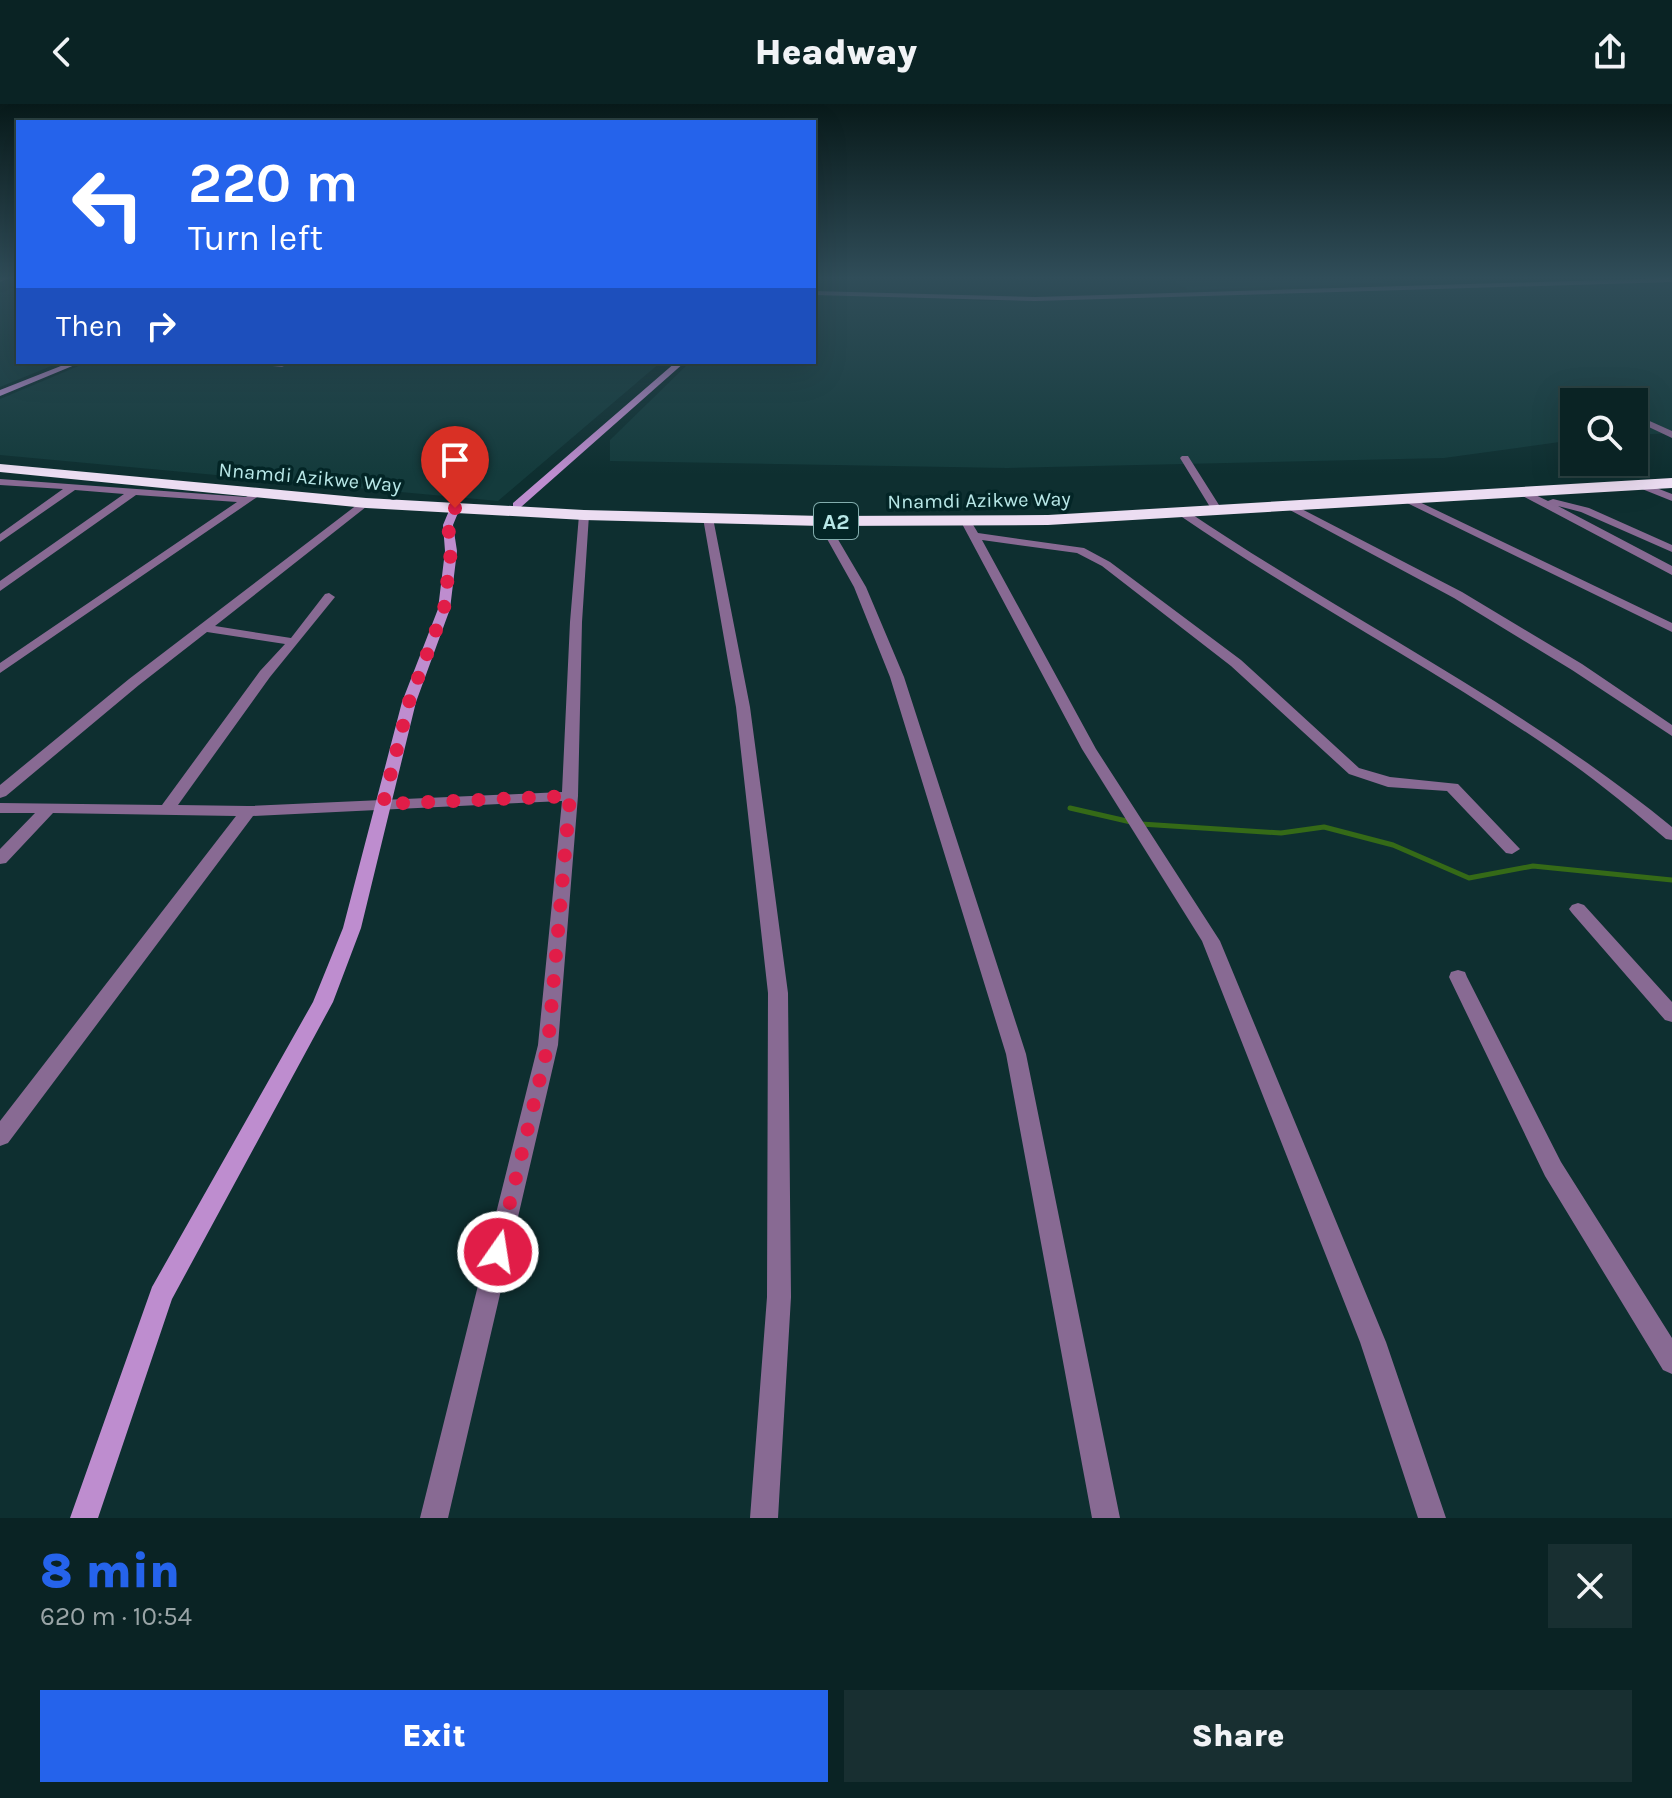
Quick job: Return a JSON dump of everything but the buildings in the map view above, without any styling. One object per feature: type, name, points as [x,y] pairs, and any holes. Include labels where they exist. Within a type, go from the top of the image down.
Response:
[{"type":"highway","name":"Nnamdi Azikwe Way","points":[[3,471],[517,505],[849,515],[1214,505],[1672,480]]},
{"type":"highway","name":"Nnamdi Azikwe Way","points":[[3,471],[253,496],[366,503],[584,515],[822,521],[1183,513],[1641,485],[1672,480]]},
{"type":"main road","points":[[0,393],[73,364]]},
{"type":"main road","points":[[517,505],[679,364]]},
{"type":"main road","points":[[84,1518],[161,1295],[323,1002],[352,928],[409,702],[444,609],[451,551],[448,525],[455,508]]},
{"type":"street","points":[[267,364],[282,365]]},
{"type":"street","points":[[1648,424],[1672,435]]},
{"type":"street","points":[[1185,458],[1214,505]]},
{"type":"street","points":[[3,471],[73,487],[253,496]]},
{"type":"street","points":[[1641,485],[1672,498]]},
{"type":"street","points":[[0,539],[73,487]]},
{"type":"street","points":[[0,587],[135,491]]},
{"type":"street","points":[[1523,492],[1672,571]]},
{"type":"street","points":[[0,669],[253,496]]},
{"type":"street","points":[[1409,500],[1672,628]]},
{"type":"street","points":[[1540,501],[1585,510],[1672,549]]},
{"type":"street","points":[[0,793],[204,628],[366,503]]},
{"type":"street","points":[[1292,507],[1458,595],[1577,667],[1672,732]]},
{"type":"street","points":[[1183,513],[1248,560],[1599,775],[1672,835]]},
{"type":"street","points":[[434,1518],[548,1045],[570,796],[576,622],[584,515]]},
{"type":"street","points":[[708,518],[743,707],[778,993],[779,1297],[764,1518]]},
{"type":"street","points":[[965,520],[1089,749],[1211,941],[1373,1342],[1432,1518]]},
{"type":"street","points":[[822,521],[860,587],[897,677],[1016,1054],[1106,1518]]},
{"type":"street","points":[[974,536],[1055,544],[1080,550],[1106,564],[1236,663],[1354,771],[1388,782],[1452,787],[1512,849]]},
{"type":"street","points":[[167,810],[265,674],[329,597]]},
{"type":"street","points":[[204,628],[294,642]]},
{"type":"street","points":[[0,808],[248,811],[570,796]]},
{"type":"street","points":[[0,859],[49,808]]},
{"type":"street","points":[[0,1137],[248,811]]},
{"type":"street","points":[[1578,909],[1672,1015]]},
{"type":"street","points":[[1458,977],[1553,1169],[1672,1361]]},
{"type":"shaded area","points":[[0,343],[16,343],[16,364],[56,364],[0,387]]},
{"type":"shaded area","points":[[816,343],[1672,343],[1672,433],[1648,434],[1648,388],[1560,388],[1560,442],[1444,458],[1007,468],[610,461],[610,440],[688,364],[816,364]]},
{"type":"shaded area","points":[[83,364],[659,364],[498,501],[0,455],[0,399]]},
{"type":"waterway","points":[[1070,808],[1131,822]]},
{"type":"waterway","points":[[1141,824],[1281,833],[1324,827],[1393,845],[1469,878],[1533,866],[1672,880]]},
{"type":"route","points":[[455,508],[448,525],[451,551],[444,609],[409,702],[383,804],[570,796],[548,1045],[498,1252]]}]
